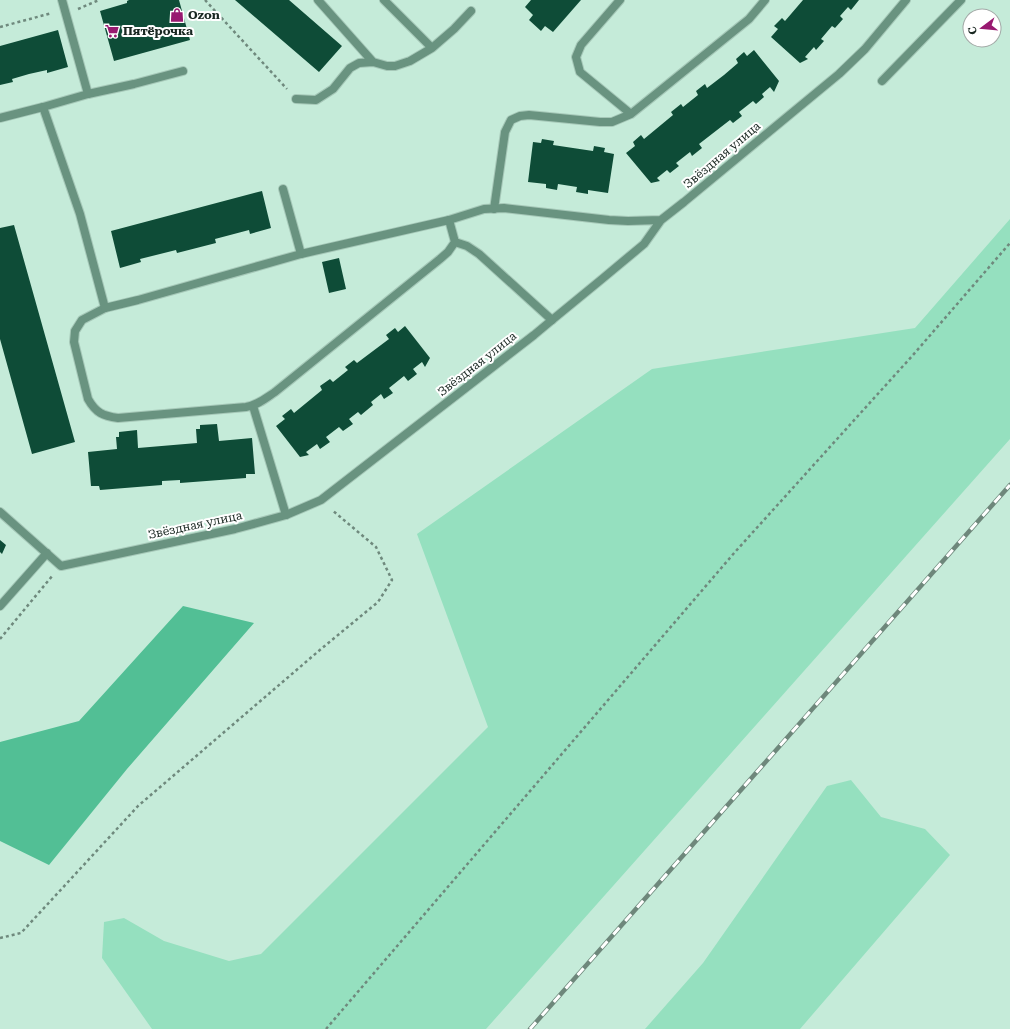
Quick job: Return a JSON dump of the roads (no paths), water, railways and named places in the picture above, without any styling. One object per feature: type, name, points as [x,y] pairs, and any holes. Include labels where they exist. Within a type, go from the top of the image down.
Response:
[{"type":"street","points":[[62,0],[88,94]]},
{"type":"street","points":[[318,0],[373,62]]},
{"type":"street","points":[[384,0],[432,48]]},
{"type":"street","points":[[620,0],[581,45],[576,57],[580,72],[631,114]]},
{"type":"street","points":[[494,209],[505,132],[511,120],[520,116],[529,115],[612,122],[631,114],[749,19],[765,0]]},
{"type":"street","name":"Звёздная улица","points":[[47,553],[60,566],[235,529],[286,515],[321,500],[534,335],[644,244],[661,220],[690,198],[839,74],[864,49],[906,0]]},
{"type":"street","points":[[882,81],[961,0]]},
{"type":"street","points":[[296,99],[316,100],[333,89],[350,68],[359,63],[373,62],[387,66],[395,66],[410,61],[432,48],[454,29],[471,11]]},
{"type":"street","points":[[0,118],[183,70]]},
{"type":"street","points":[[43,107],[80,214],[104,308]]},
{"type":"street","points":[[283,189],[301,254]]},
{"type":"street","points":[[455,242],[448,252],[440,259],[275,392],[253,406],[118,418],[109,417],[99,413],[88,399],[74,342],[75,331],[82,320],[104,308],[301,254],[449,220],[484,209],[504,208],[609,220],[661,220]]},
{"type":"street","points":[[449,220],[455,242]]},
{"type":"street","points":[[455,242],[468,246],[479,254],[552,320]]},
{"type":"street","points":[[253,406],[286,515]]},
{"type":"street","points":[[0,512],[47,553],[0,606]]},
{"type":"railway","points":[[530,1029],[1010,485]]},
{"type":"place","name":"Ozon","points":[[177,15]]},
{"type":"place","name":"Пятёрочка","points":[[112,31]]}]
